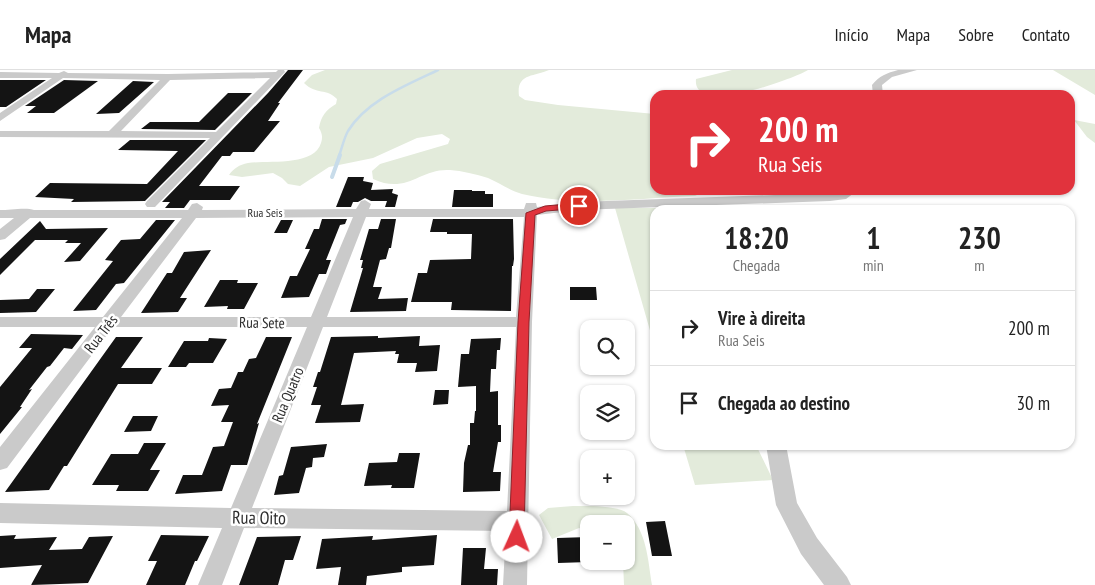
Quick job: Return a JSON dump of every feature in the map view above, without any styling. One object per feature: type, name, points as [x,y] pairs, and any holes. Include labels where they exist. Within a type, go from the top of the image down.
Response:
[{"type":"street","points":[[878,90],[877,85],[882,79],[896,73],[914,70]]},
{"type":"street","points":[[0,118],[66,72]]},
{"type":"street","points":[[0,75],[66,72],[168,77],[280,73]]},
{"type":"street","points":[[151,204],[280,73]]},
{"type":"street","points":[[111,135],[168,77]]},
{"type":"street","points":[[0,134],[219,135]]},
{"type":"street","name":"Rua Seis","points":[[728,205],[780,198],[844,195]]},
{"type":"street","points":[[0,204],[151,204],[196,209]]},
{"type":"street","points":[[0,236],[38,204]]},
{"type":"street","name":"Rua Seis","points":[[0,214],[26,215],[196,209],[536,209],[633,204],[676,205]]},
{"type":"street","name":"Rua Quatro","points":[[210,585],[364,208]]},
{"type":"street","name":"Rua Três","points":[[0,462],[196,209]]},
{"type":"street","points":[[515,585],[524,322],[536,209]]},
{"type":"street","name":"Rua Sete","points":[[0,322],[524,322]]},
{"type":"street","points":[[777,450],[787,506],[810,546],[839,585]]},
{"type":"street","name":"Rua Oito","points":[[0,513],[517,521]]},
{"type":"green space","points":[[325,70],[549,70],[523,80],[520,83],[519,96],[525,100],[558,105],[650,114],[650,195],[697,195],[586,201],[543,198],[522,194],[488,178],[455,170],[439,170],[404,183],[395,184],[373,179],[372,171],[380,164],[448,144],[450,139],[442,134],[417,138],[373,158],[329,167],[300,186],[288,184],[273,173],[242,177],[229,175],[239,166],[245,164],[289,161],[309,156],[317,151],[322,139],[319,128],[321,120],[327,111],[336,104],[337,99],[329,94],[308,87],[304,83],[312,75]]},
{"type":"green space","points":[[732,70],[808,70],[784,81],[753,90],[699,90],[696,79]]},
{"type":"green space","points":[[1053,70],[1095,70],[1095,95]]},
{"type":"green space","points":[[1075,120],[1095,124],[1095,143],[1087,137]]},
{"type":"green space","points":[[615,208],[650,208],[650,330]]},
{"type":"green space","points":[[684,450],[758,450],[773,480],[695,485]]},
{"type":"green space","points":[[573,506],[609,507],[622,510],[629,515],[580,515],[580,528],[552,539],[539,515],[548,508]]},
{"type":"green space","points":[[635,522],[646,546],[652,585],[624,585],[623,570],[635,570]]},
{"type":"building","points":[[288,70],[303,70],[278,103],[280,103],[268,121],[280,121],[254,152],[233,152],[230,156],[222,156],[199,186],[240,186],[230,200],[190,200],[184,208],[165,208],[170,202],[162,202]]},
{"type":"building","points":[[0,80],[46,80],[6,107],[0,107]]},
{"type":"building","points":[[64,80],[98,81],[54,113],[27,113],[36,106],[25,106]]},
{"type":"building","points":[[133,81],[154,82],[119,113],[96,114]]},
{"type":"building","points":[[228,93],[252,93],[215,130],[141,129],[150,122],[199,122]]},
{"type":"building","points":[[130,140],[206,140],[145,201],[71,202],[74,199],[35,197],[50,183],[147,184],[178,151],[118,150]]},
{"type":"building","points":[[348,177],[364,177],[363,181],[373,183],[371,190],[393,189],[392,193],[398,195],[395,207],[385,207],[387,201],[371,201],[365,198],[358,202],[353,202],[351,207],[336,207]]},
{"type":"building","points":[[454,190],[485,191],[485,194],[493,194],[493,207],[452,207]]},
{"type":"building","points":[[322,219],[347,219],[345,224],[340,225],[326,260],[331,260],[326,274],[319,274],[309,297],[281,298],[290,276],[297,276],[310,249],[305,249],[314,229],[319,229]]},
{"type":"building","points":[[381,219],[396,219],[391,248],[389,248],[386,259],[380,260],[373,287],[382,287],[378,299],[408,298],[406,311],[350,312],[363,268],[361,268],[363,260],[360,260],[369,229],[378,229]]},
{"type":"building","points":[[433,219],[513,219],[514,259],[512,266],[511,311],[451,310],[452,302],[411,302],[418,273],[427,273],[430,260],[471,259],[472,234],[430,232]]},
{"type":"building","points":[[156,220],[175,220],[124,283],[116,284],[96,310],[73,311],[113,261],[105,260],[121,240],[140,239]]},
{"type":"building","points":[[281,220],[293,220],[287,233],[274,233]]},
{"type":"building","points":[[40,221],[46,229],[108,228],[80,261],[64,262],[81,243],[65,243],[68,240],[35,240],[0,275],[0,259]]},
{"type":"building","points":[[211,250],[180,298],[187,298],[178,312],[141,313],[167,273],[172,273],[184,252]]},
{"type":"building","points":[[220,280],[238,280],[237,283],[258,283],[244,309],[227,309],[228,306],[204,307]]},
{"type":"building","points":[[570,287],[596,287],[597,300],[570,300]]},
{"type":"building","points":[[37,289],[55,289],[36,312],[0,313],[0,300],[29,299]]},
{"type":"building","points":[[31,334],[83,335],[72,349],[64,348],[50,366],[47,367],[29,390],[32,389],[20,407],[22,407],[0,434],[0,387],[32,348],[19,348]]},
{"type":"building","points":[[378,336],[378,338],[420,336],[419,346],[440,345],[437,371],[415,372],[417,363],[397,363],[399,354],[395,354],[396,351],[354,353],[341,405],[364,404],[360,422],[315,423],[321,405],[311,405],[317,387],[313,387],[318,372],[320,372],[331,337]]},
{"type":"building","points":[[116,337],[143,337],[121,368],[162,368],[152,384],[118,384],[67,466],[64,466],[49,490],[5,492]]},
{"type":"building","points":[[266,337],[292,337],[257,424],[259,423],[247,465],[231,465],[222,491],[175,494],[183,475],[202,475],[213,447],[224,446],[233,422],[221,422],[229,405],[211,406],[219,389],[231,388],[238,372],[243,372],[249,359],[256,358]]},
{"type":"building","points":[[209,338],[227,339],[213,363],[189,363],[186,367],[168,367],[184,341],[208,341]]},
{"type":"building","points":[[501,338],[500,350],[497,350],[496,369],[491,369],[490,392],[498,391],[498,425],[501,425],[501,442],[498,442],[493,472],[501,472],[500,491],[463,492],[464,463],[468,445],[470,445],[470,423],[474,423],[476,411],[476,386],[458,387],[461,354],[469,354],[471,339]]},
{"type":"building","points":[[435,390],[449,390],[448,404],[433,405]]},
{"type":"building","points":[[133,416],[158,416],[151,431],[124,432]]},
{"type":"building","points":[[144,443],[166,443],[150,470],[160,470],[148,491],[116,491],[119,485],[92,485],[111,454],[138,454]]},
{"type":"building","points":[[327,444],[324,457],[313,458],[312,467],[306,468],[299,493],[274,495],[279,476],[283,475],[291,447]]},
{"type":"building","points":[[399,453],[420,453],[414,488],[391,488],[392,485],[364,486],[369,463],[397,462]]},
{"type":"building","points":[[665,521],[672,556],[652,556],[646,522]]},
{"type":"building","points":[[16,535],[14,539],[57,537],[49,550],[82,549],[89,537],[113,536],[88,583],[31,585],[42,565],[0,568],[0,536]]},
{"type":"building","points":[[161,535],[209,536],[197,561],[195,561],[185,585],[146,585],[157,561],[148,561]]},
{"type":"building","points":[[437,535],[434,565],[402,567],[402,572],[367,576],[366,585],[338,585],[341,567],[316,569],[322,539],[373,536],[372,540]]},
{"type":"building","points":[[301,536],[293,560],[285,560],[278,585],[239,585],[257,537]]},
{"type":"building","points":[[580,537],[580,562],[558,563],[557,538]]},
{"type":"building","points":[[463,548],[486,548],[484,569],[498,569],[497,585],[461,585]]},
{"type":"waterway","points":[[339,156],[348,131],[366,110],[388,94],[438,70]]},
{"type":"waterway","points":[[332,177],[340,155]]},
{"type":"route","points":[[517,537],[524,322],[531,213],[545,209],[579,206]]}]
